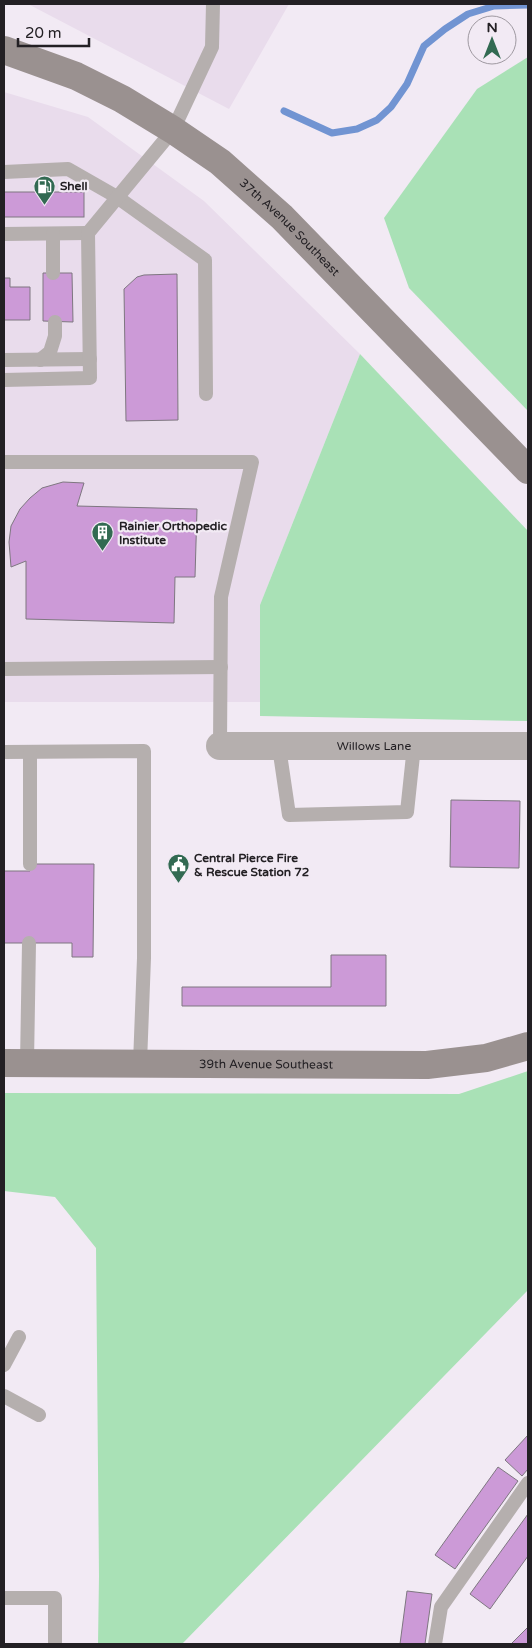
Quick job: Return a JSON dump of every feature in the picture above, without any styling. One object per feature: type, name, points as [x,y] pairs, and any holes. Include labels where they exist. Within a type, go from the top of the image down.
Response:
[{"type":"main road","points":[[4,46],[33,60]]},
{"type":"main road","name":"37th Avenue Southeast","points":[[4,50],[76,76],[115,95],[173,130],[220,162],[282,217],[528,470]]},
{"type":"main road","points":[[4,57],[33,60]]},
{"type":"main road","name":"39th Avenue Southeast","points":[[15,1063],[427,1065],[486,1058],[528,1046]]},
{"type":"street","name":"Willows Lane","points":[[220,746],[528,746]]},
{"type":"lane","points":[[4,380],[90,378],[88,233],[173,130],[212,47],[213,4]]},
{"type":"lane","points":[[4,172],[68,169],[117,197],[205,260],[206,394]]},
{"type":"lane","points":[[4,234],[88,233]]},
{"type":"lane","points":[[53,234],[54,273]]},
{"type":"lane","points":[[40,360],[50,352],[55,336],[55,322]]},
{"type":"lane","points":[[4,360],[90,359]]},
{"type":"lane","points":[[4,462],[252,462],[221,597],[220,746]]},
{"type":"lane","points":[[4,669],[221,667]]},
{"type":"lane","points":[[279,747],[289,815],[407,812],[414,746]]},
{"type":"lane","points":[[4,752],[144,751],[144,958],[140,1063]]},
{"type":"lane","points":[[30,752],[30,864]]},
{"type":"lane","points":[[15,1063],[29,943]]},
{"type":"lane","points":[[4,1365],[19,1337]]},
{"type":"lane","points":[[4,1396],[39,1415]]},
{"type":"lane","points":[[435,1644],[441,1607],[528,1483]]},
{"type":"lane","points":[[4,1598],[55,1598],[55,1644]]},
{"type":"shaded area","points":[[28,4],[289,4],[229,109]]},
{"type":"shaded area","points":[[4,92],[88,117],[204,201],[360,354],[260,605],[260,702],[4,702]]},
{"type":"green space","points":[[528,57],[528,411],[409,288],[384,218],[477,89]]},
{"type":"green space","points":[[360,354],[528,531],[528,721],[260,716],[260,605]]},
{"type":"green space","points":[[528,1071],[528,1290],[182,1644],[98,1644],[96,1248],[55,1197],[4,1191],[4,1093],[459,1094]]},
{"type":"building","name":"Shell","points":[[4,192],[84,192],[84,217],[4,217]]},
{"type":"building","points":[[43,273],[72,273],[73,322],[43,321]]},
{"type":"building","points":[[177,274],[178,420],[126,421],[124,289],[137,277],[144,275]]},
{"type":"building","points":[[4,278],[10,278],[10,287],[30,287],[30,320],[4,320]]},
{"type":"building","name":"Rainier Orthopedic Institute","points":[[63,482],[84,483],[77,506],[197,509],[195,577],[175,577],[174,623],[26,619],[26,561],[11,567],[9,542],[11,526],[20,509],[30,498],[42,488]]},
{"type":"building","points":[[451,800],[520,801],[519,868],[450,867]]},
{"type":"building","points":[[30,864],[94,864],[93,957],[72,957],[72,943],[4,943],[4,871],[30,871]]},
{"type":"building","points":[[331,955],[386,955],[386,1006],[182,1006],[182,987],[331,987]]},
{"type":"building","points":[[528,1435],[528,1469],[522,1476],[505,1460]]},
{"type":"building","points":[[498,1467],[518,1481],[455,1569],[435,1555]]},
{"type":"building","points":[[528,1514],[528,1556],[490,1609],[470,1594]]},
{"type":"building","points":[[407,1591],[432,1594],[425,1644],[400,1644]]},
{"type":"building","points":[[528,1627],[528,1644],[511,1644]]},
{"type":"waterway","points":[[284,111],[332,133],[357,129],[377,120],[391,107],[407,84],[424,46],[445,29],[468,14],[494,6],[528,5]]},
{"type":"place","name":"Shell","points":[[44,205]]},
{"type":"place","name":"Rainier Orthopedic Institute","points":[[103,552]]},
{"type":"place","name":"Central Pierce Fire & Rescue Station 72","points":[[178,884]]}]
